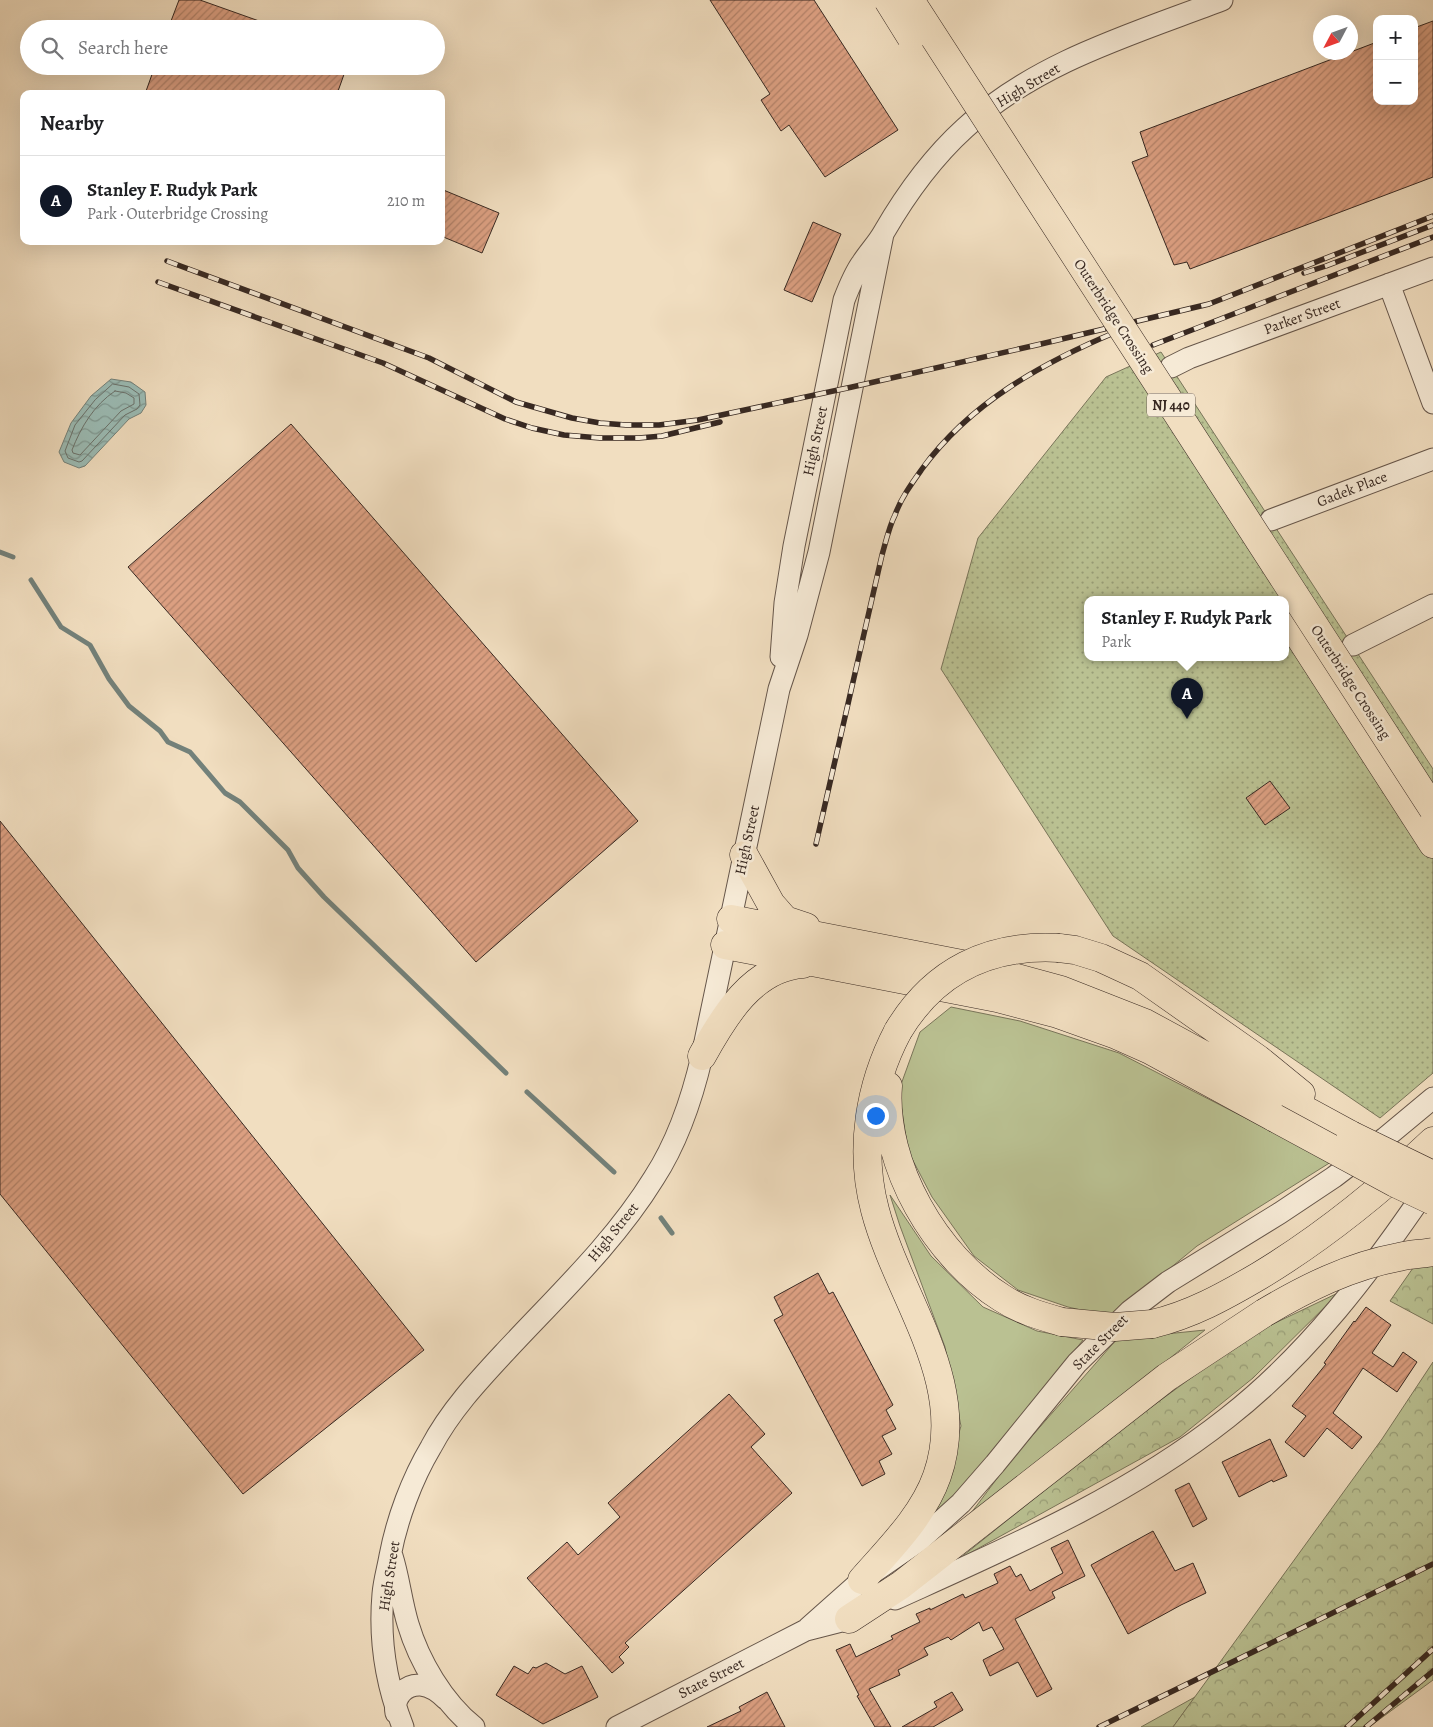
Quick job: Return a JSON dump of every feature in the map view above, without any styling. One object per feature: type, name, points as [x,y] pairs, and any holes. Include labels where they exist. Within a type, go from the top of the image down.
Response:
[{"type":"highway","name":"Outerbridge Crossing","points":[[888,0],[1273,596]]},
{"type":"highway","name":"Outerbridge Crossing","points":[[910,0],[1433,809]]},
{"type":"highway","name":"Outerbridge Crossing","points":[[1289,621],[1433,844]]},
{"type":"highway","points":[[744,855],[771,904],[785,920],[827,938]]},
{"type":"highway","points":[[728,932],[827,938],[972,966],[1061,990],[1145,1023],[1284,1102],[1433,1175]]},
{"type":"highway","points":[[728,932],[819,964],[997,998],[1038,1008],[1114,1034],[1284,1102],[1394,1183],[1433,1201]]},
{"type":"highway","points":[[862,1580],[892,1546],[925,1502],[936,1478],[944,1452],[946,1411],[940,1380],[924,1334],[880,1225],[870,1184],[868,1156],[870,1113],[880,1073],[898,1031],[912,1010],[941,982],[965,965],[1005,950],[1059,948],[1074,950],[1101,958],[1140,976],[1258,1059],[1284,1102]]},
{"type":"highway","points":[[702,1056],[712,1037],[734,1007],[762,978],[772,971],[784,967],[819,964]]},
{"type":"highway","points":[[898,1031],[888,1075],[888,1121],[890,1135],[900,1168],[914,1198],[940,1239],[961,1264],[981,1283],[1014,1305],[1062,1322],[1102,1327],[1127,1327],[1152,1324],[1178,1317],[1203,1307],[1283,1261],[1370,1197],[1433,1141]]},
{"type":"highway","points":[[849,1619],[901,1585],[1167,1377],[1264,1313],[1314,1286],[1359,1267],[1399,1256],[1433,1252]]},
{"type":"street","name":"High Street","points":[[401,1727],[385,1663],[382,1634],[383,1593],[391,1551],[412,1487],[431,1446],[446,1422],[477,1383],[615,1232],[655,1177],[684,1120],[702,1056],[779,689],[797,635],[819,552],[883,234],[905,198],[941,152],[966,127],[1002,99],[1069,60],[1113,41],[1222,0]]},
{"type":"street","name":"Parker Street","points":[[1171,367],[1189,358],[1433,268]]},
{"type":"street","points":[[1389,284],[1433,403]]},
{"type":"street","name":"Gadek Place","points":[[1271,520],[1433,459]]},
{"type":"street","points":[[1353,645],[1433,604]]},
{"type":"street","name":"State Street","points":[[806,1630],[862,1580],[920,1540],[961,1503],[990,1471],[1077,1363],[1102,1337],[1142,1301],[1181,1274],[1334,1177],[1433,1098]]},
{"type":"street","name":"State Street","points":[[617,1727],[806,1630],[849,1619],[1007,1548],[1090,1508],[1147,1474],[1209,1432],[1274,1376],[1332,1315],[1382,1252],[1433,1179]]},
{"type":"street","points":[[391,1551],[413,1638],[435,1681],[451,1704]]},
{"type":"street","points":[[395,1705],[401,1693],[406,1689],[421,1685],[435,1690],[474,1727]]},
{"type":"green space","points":[[1161,352],[1433,769],[1433,1073],[1380,1118],[1113,936],[941,669],[978,538],[1106,377]]},
{"type":"green space","points":[[951,1007],[1020,1021],[1119,1053],[1331,1162],[1197,1246],[1111,1317],[1068,1307],[1018,1290],[974,1256],[932,1197],[908,1151],[899,1090],[920,1032]]},
{"type":"green space","points":[[890,1195],[931,1256],[983,1307],[1037,1331],[1083,1340],[965,1488],[935,1513],[961,1426],[945,1347]]},
{"type":"green space","points":[[1433,1262],[1433,1324],[1390,1301],[1413,1268]]},
{"type":"green space","points":[[1340,1292],[1253,1378],[1180,1437],[959,1559],[1121,1429],[1250,1335]]},
{"type":"green space","points":[[1205,1330],[962,1525],[1011,1460],[1117,1339]]},
{"type":"green space","points":[[1433,1362],[1433,1680],[1369,1727],[1173,1727],[1382,1439]]},
{"type":"green space","points":[[1195,1697],[1173,1727],[1141,1727]]},
{"type":"water","points":[[111,379],[131,382],[145,392],[146,405],[141,413],[129,419],[85,466],[79,468],[64,462],[59,452],[71,423],[91,396]]},
{"type":"building","points":[[179,0],[200,0],[256,20],[171,20]]},
{"type":"building","points":[[710,0],[814,0],[898,130],[825,177],[789,125],[781,131],[761,100],[770,94]]},
{"type":"building","points":[[1433,21],[1433,177],[1190,269],[1187,262],[1174,265],[1132,162],[1148,156],[1140,132],[1330,60],[1358,60],[1358,49],[1373,44],[1373,105],[1418,105],[1418,27]]},
{"type":"building","points":[[152,75],[344,75],[338,90],[146,90]]},
{"type":"building","points":[[445,191],[499,213],[482,253],[445,238]]},
{"type":"building","points":[[813,222],[841,234],[812,302],[784,290]]},
{"type":"building","points":[[291,424],[638,821],[476,962],[128,567]]},
{"type":"building","points":[[1270,781],[1290,808],[1265,825],[1246,798]]},
{"type":"building","points":[[0,821],[424,1350],[243,1494],[0,1194]]},
{"type":"building","points":[[818,1273],[829,1294],[833,1292],[893,1405],[886,1410],[896,1429],[882,1436],[892,1454],[879,1461],[885,1474],[862,1486],[774,1320],[783,1315],[774,1297]]},
{"type":"building","points":[[1366,1307],[1391,1325],[1372,1353],[1393,1367],[1403,1352],[1417,1362],[1397,1392],[1363,1368],[1333,1413],[1362,1437],[1352,1449],[1327,1428],[1304,1457],[1285,1442],[1306,1416],[1292,1406],[1326,1364],[1324,1363]]},
{"type":"building","points":[[729,1394],[765,1434],[751,1447],[792,1493],[625,1643],[629,1647],[619,1657],[624,1663],[612,1673],[527,1578],[567,1542],[578,1555],[620,1517],[608,1503]]},
{"type":"building","points":[[1270,1439],[1287,1476],[1273,1482],[1272,1480],[1239,1497],[1222,1462]]},
{"type":"building","points":[[1189,1483],[1207,1519],[1193,1527],[1175,1490]]},
{"type":"building","points":[[1153,1531],[1175,1571],[1193,1563],[1206,1593],[1128,1634],[1091,1565]]},
{"type":"building","points":[[1068,1540],[1085,1576],[1052,1592],[1055,1598],[1015,1619],[1052,1689],[1037,1697],[1018,1662],[990,1676],[983,1660],[1004,1649],[992,1627],[983,1631],[979,1622],[951,1640],[948,1637],[924,1648],[928,1655],[898,1670],[900,1675],[869,1689],[891,1727],[875,1727],[857,1696],[859,1695],[836,1650],[850,1644],[856,1657],[893,1639],[891,1636],[920,1622],[916,1614],[930,1608],[930,1610],[963,1594],[965,1598],[998,1583],[994,1574],[1010,1566],[1016,1577],[1021,1574],[1030,1591],[1063,1573],[1051,1548]]},
{"type":"building","points":[[546,1663],[565,1674],[582,1666],[598,1697],[543,1724],[496,1695],[514,1666],[528,1674],[533,1667],[536,1668]]},
{"type":"building","points":[[767,1692],[785,1727],[707,1727],[741,1711],[739,1707]]},
{"type":"building","points":[[952,1692],[963,1710],[933,1727],[902,1727],[937,1707],[934,1702]]},
{"type":"waterway","points":[[0,552],[13,557]]},
{"type":"waterway","points":[[31,580],[61,627],[90,645],[109,679],[129,706],[160,731],[168,742],[190,752],[225,793],[240,802],[288,850],[298,868],[324,897],[506,1073]]},
{"type":"waterway","points":[[527,1092],[614,1172]]},
{"type":"waterway","points":[[661,1218],[672,1233]]},
{"type":"railway","points":[[167,261],[429,358],[516,402],[572,418],[600,423],[659,425],[698,420],[852,387],[1209,304],[1433,216]]},
{"type":"railway","points":[[1304,273],[1433,225]]},
{"type":"railway","points":[[1153,345],[1433,237]]},
{"type":"railway","points":[[158,282],[383,363],[505,419],[532,428],[564,435],[600,438],[639,438],[662,436],[720,422]]},
{"type":"railway","points":[[816,844],[882,555],[897,509],[911,485],[941,445],[962,424],[1009,387],[1061,357],[1116,332]]},
{"type":"railway","points":[[1099,1727],[1433,1564]]},
{"type":"railway","points":[[1347,1727],[1433,1649]]},
{"type":"railway","points":[[1366,1727],[1433,1671]]},
{"type":"place","name":"Stanley F. Rudyk Park","points":[[1187,719]]}]
